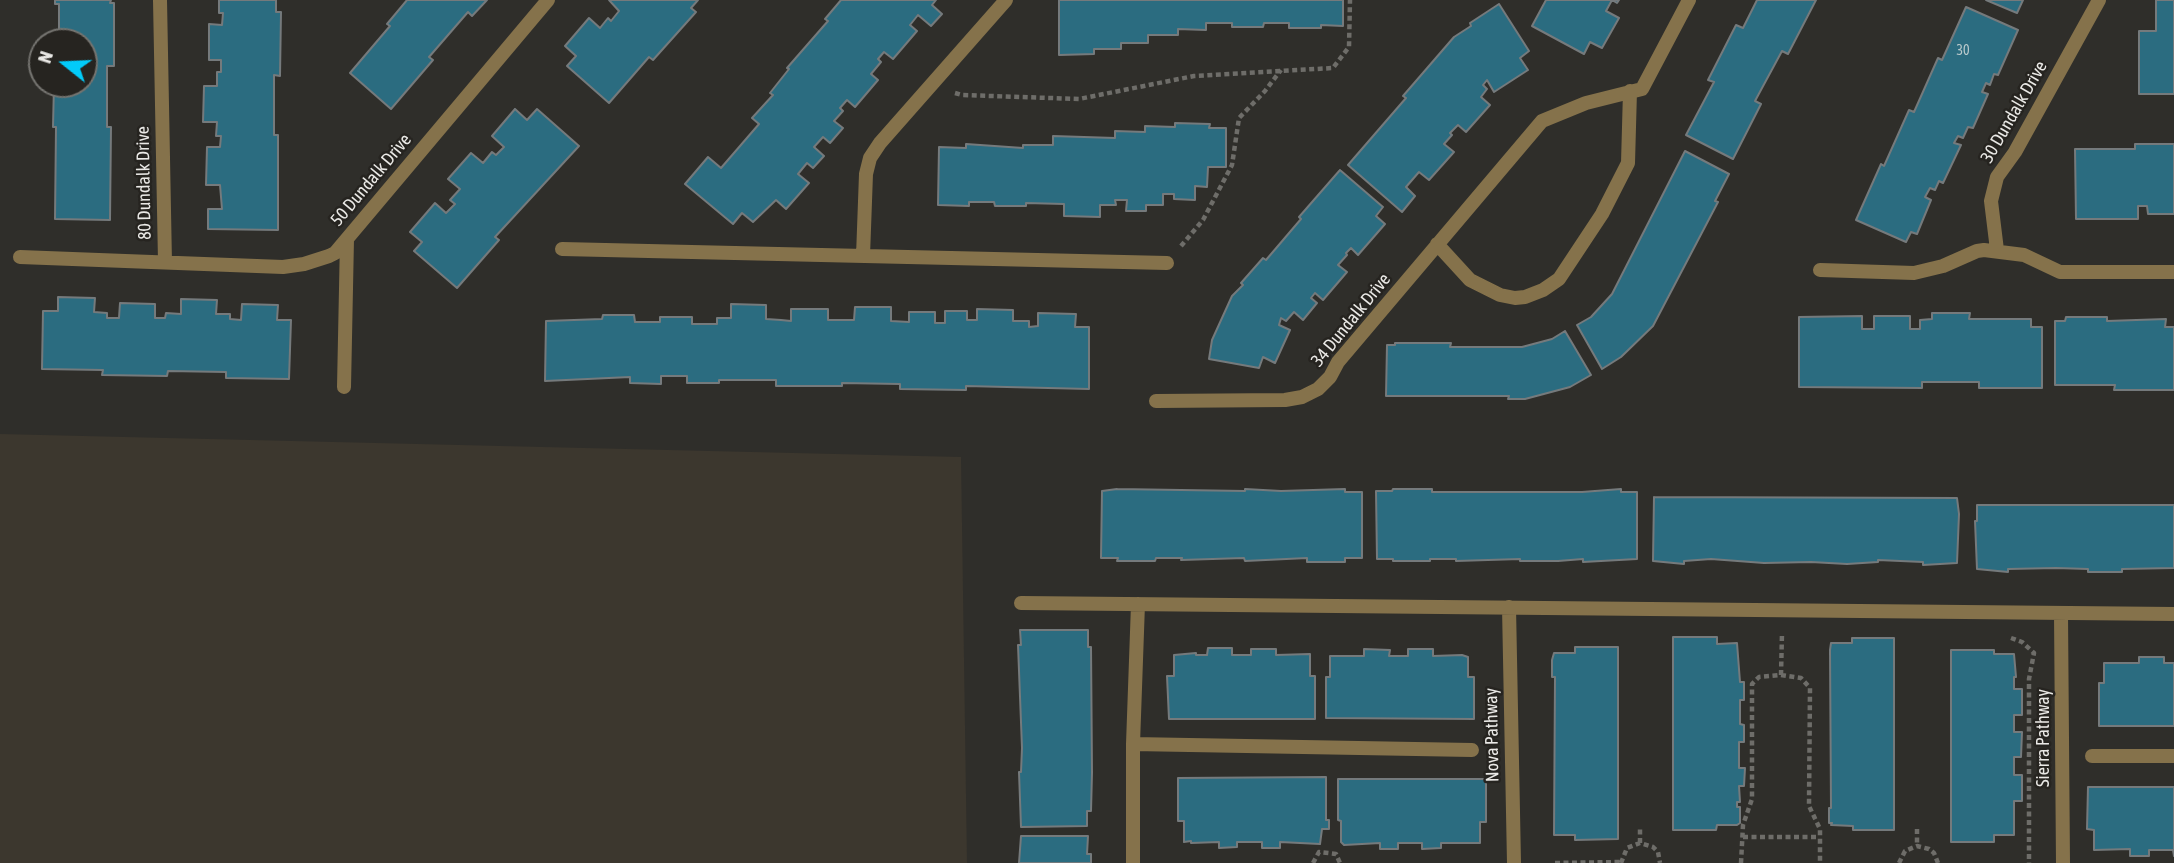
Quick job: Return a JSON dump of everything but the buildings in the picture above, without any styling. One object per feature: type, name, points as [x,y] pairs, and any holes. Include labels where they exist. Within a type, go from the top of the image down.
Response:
[{"type":"lane","name":"80 Dundalk Drive","points":[[20,257],[165,262],[160,0]]},
{"type":"lane","name":"50 Dundalk Drive","points":[[165,262],[295,266],[335,253],[548,0]]},
{"type":"lane","points":[[863,256],[866,174],[870,158],[880,143],[1006,0]]},
{"type":"lane","name":"34 Dundalk Drive","points":[[1156,401],[1289,400],[1310,394],[1324,384],[1338,362],[1542,121],[1574,107],[1642,89],[1689,0]]},
{"type":"lane","name":"30 Dundalk Drive","points":[[1997,250],[1991,201],[1997,177],[2015,152],[2099,0]]},
{"type":"lane","points":[[1437,244],[1470,281],[1500,295],[1525,297],[1543,290],[1559,279],[1602,214],[1628,163],[1630,91]]},
{"type":"lane","points":[[344,387],[347,239]]},
{"type":"lane","points":[[562,249],[1167,263]]},
{"type":"lane","points":[[1820,271],[1914,273],[1943,266],[1977,251],[1997,250],[2030,257],[2060,272],[2174,272]]},
{"type":"lane","points":[[1021,603],[2174,614]]},
{"type":"lane","points":[[1133,863],[1133,744],[1138,604]]},
{"type":"lane","name":"Nova Pathway","points":[[1509,607],[1514,863]]},
{"type":"lane","name":"Sierra Pathway","points":[[2061,614],[2063,863]]},
{"type":"lane","points":[[1133,744],[1472,750]]},
{"type":"lane","points":[[2092,756],[2174,756]]},
{"type":"path","points":[[930,86],[962,95],[1079,99],[1194,76],[1333,68],[1349,47],[1350,0]]},
{"type":"path","points":[[1167,263],[1203,220],[1232,165],[1239,118],[1265,92],[1281,70]]},
{"type":"path","points":[[1781,675],[1782,628]]},
{"type":"path","points":[[2029,863],[2029,678],[2034,653]]},
{"type":"path","points":[[1741,863],[1743,825],[1752,799],[1752,684],[1759,677],[1781,675],[1801,678],[1810,688],[1810,806],[1820,829],[1820,863]]},
{"type":"path","points":[[1640,826],[1640,843]]},
{"type":"path","points":[[1917,828],[1917,846]]},
{"type":"path","points":[[1743,837],[1819,837]]},
{"type":"path","points":[[1555,863],[1621,862],[1627,848],[1640,843],[1653,847],[1658,852],[1661,863]]},
{"type":"path","points":[[1899,863],[1905,851],[1917,846],[1934,853],[1938,863]]},
{"type":"path","points":[[1314,863],[1319,852],[1336,854],[1339,863]]},
{"type":"shaded area","points":[[0,434],[961,457],[967,863],[0,863]]}]
